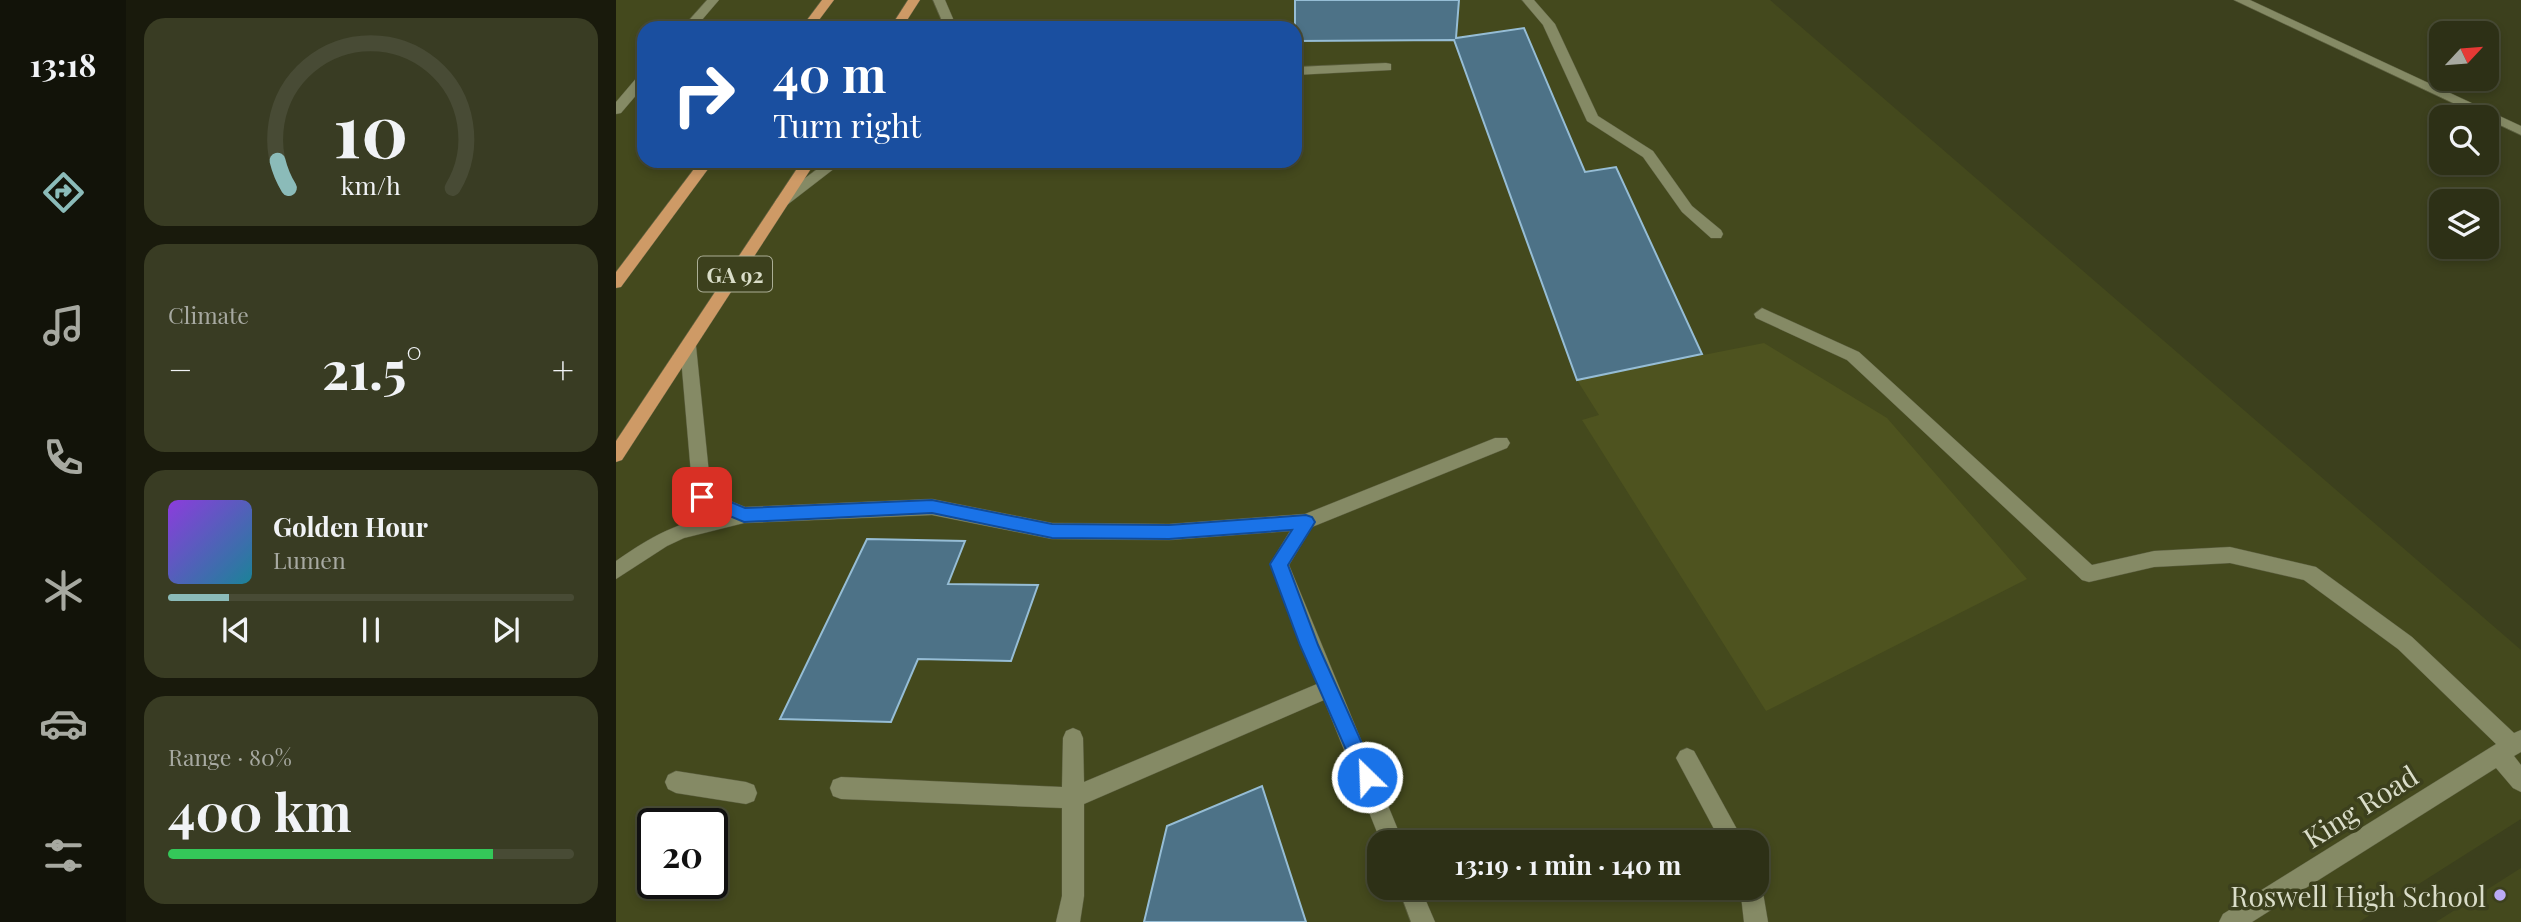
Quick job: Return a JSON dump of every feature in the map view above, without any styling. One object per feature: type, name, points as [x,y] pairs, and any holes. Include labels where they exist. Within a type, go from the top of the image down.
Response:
[{"type":"main road","points":[[812,21],[828,0]]},
{"type":"main road","points":[[900,21],[914,0]]},
{"type":"main road","points":[[616,283],[702,168]]},
{"type":"main road","name":"GA 92","points":[[616,456],[804,168]]},
{"type":"street","points":[[694,21],[713,0]]},
{"type":"street","points":[[939,0],[948,21]]},
{"type":"street","points":[[1528,0],[1549,24],[1592,118],[1648,154],[1687,209],[1716,234]]},
{"type":"street","points":[[2240,0],[2521,131]]},
{"type":"street","points":[[1302,71],[1386,67]]},
{"type":"street","points":[[616,110],[637,86]]},
{"type":"street","points":[[782,202],[828,168]]},
{"type":"street","points":[[1762,314],[1853,356],[2089,573],[2154,559],[2230,555],[2309,573],[2405,643],[2510,746],[2521,769]]},
{"type":"street","points":[[688,346],[702,497],[744,515]]},
{"type":"street","points":[[616,571],[660,540],[681,531],[744,515],[932,506],[1052,531],[1091,532],[1169,532],[1306,522],[1502,443]]},
{"type":"street","points":[[1306,522],[1279,564],[1387,830]]},
{"type":"street","points":[[841,788],[1072,798],[1328,689]]},
{"type":"street","points":[[1068,922],[1073,896],[1073,738]]},
{"type":"street","points":[[2510,746],[2521,781]]},
{"type":"street","name":"King Road","points":[[2231,922],[2510,746]]},
{"type":"street","points":[[1687,758],[1727,830]]},
{"type":"street","points":[[676,782],[746,793]]},
{"type":"street","points":[[1414,900],[1423,922]]},
{"type":"street","points":[[1753,900],[1756,922]]},
{"type":"shaded area","points":[[616,0],[1770,0],[2521,650],[2521,819],[2359,922],[616,922]]},
{"type":"shaded area","points":[[1764,343],[1887,418],[2027,579],[1766,711],[1582,420],[1599,415],[1577,380]]},
{"type":"shaded area","name":"Roswell High School","points":[[2521,868],[2521,922],[2436,922]]},
{"type":"building","points":[[1295,0],[1459,0],[1456,38],[1524,28],[1585,172],[1616,167],[1702,354],[1577,380],[1454,40],[1302,41],[1302,21],[1295,21]]},
{"type":"building","points":[[867,539],[965,541],[948,584],[1038,585],[1011,661],[918,659],[891,722],[780,719]]},
{"type":"building","points":[[1262,786],[1306,922],[1144,922],[1167,826]]},
{"type":"place","name":"Roswell High School","points":[[2500,895]]},
{"type":"route","points":[[702,497],[744,515],[932,506],[1052,531],[1169,532],[1306,522],[1279,564],[1309,645],[1367,777]]}]
